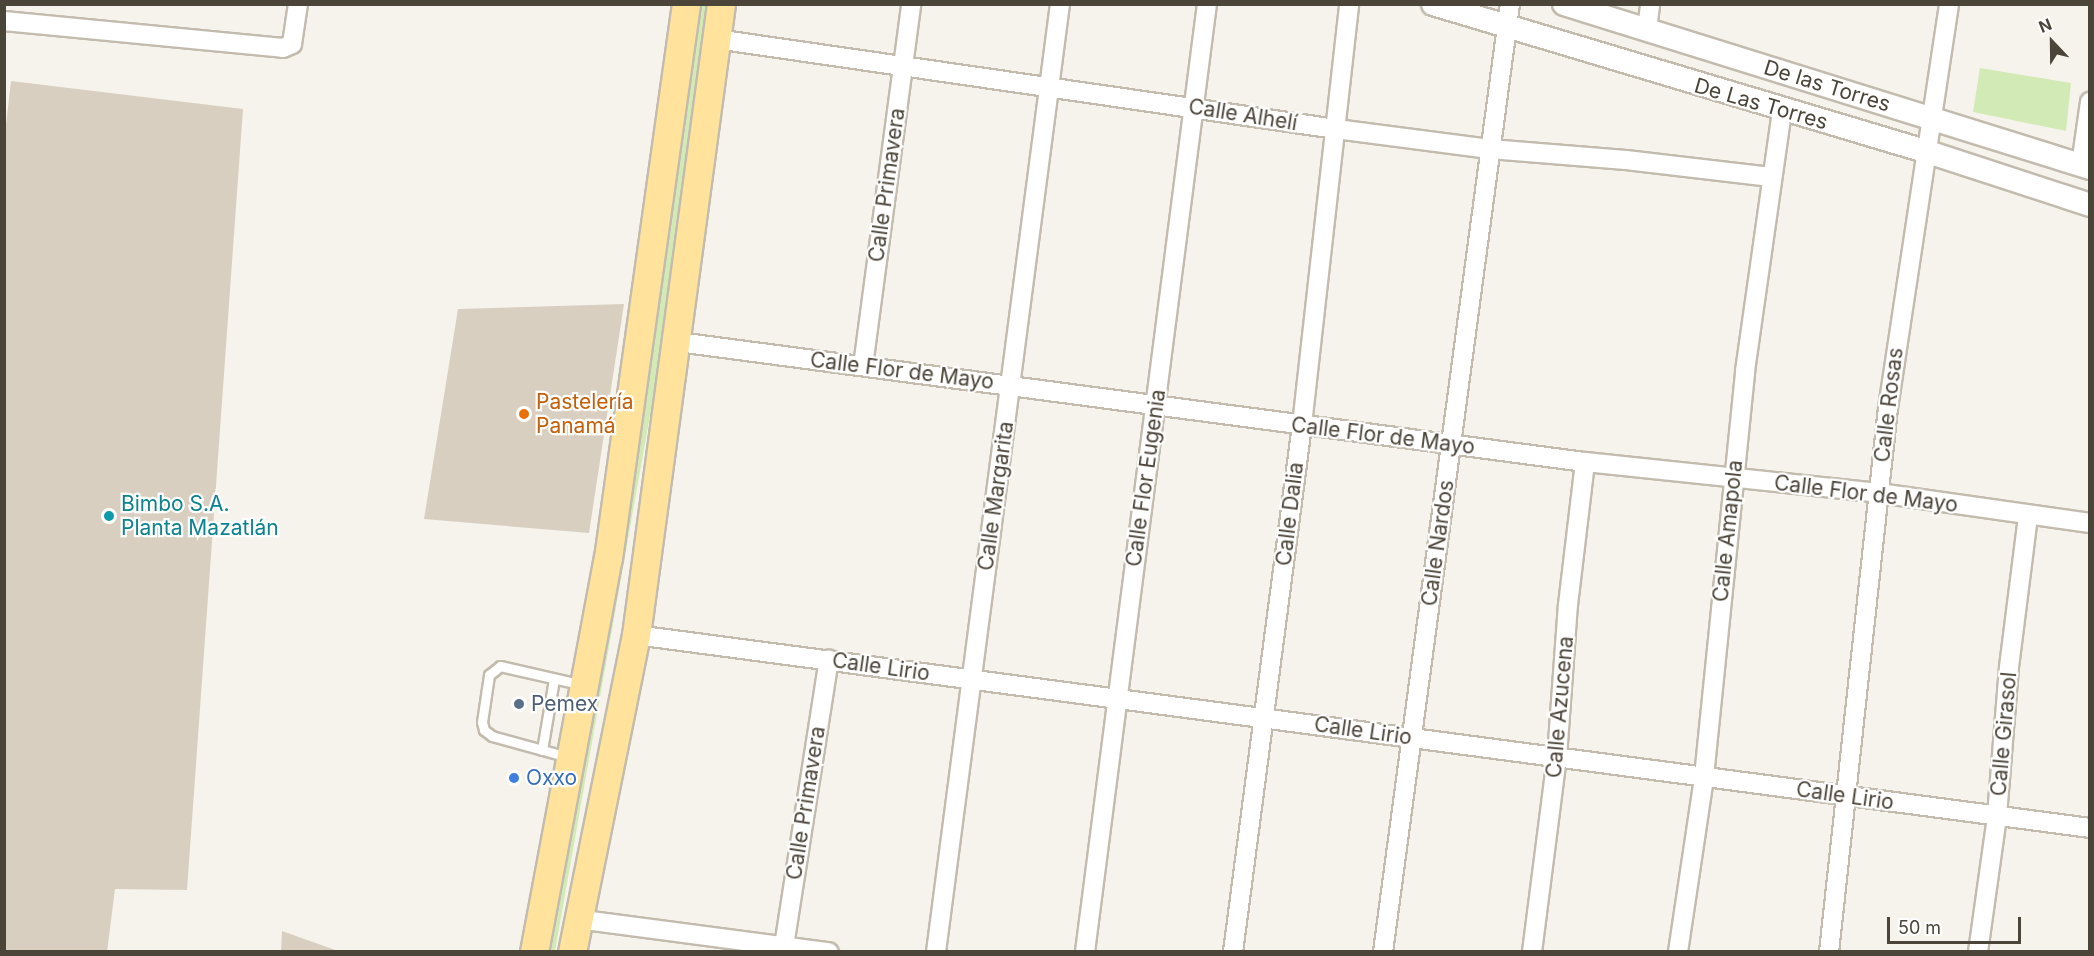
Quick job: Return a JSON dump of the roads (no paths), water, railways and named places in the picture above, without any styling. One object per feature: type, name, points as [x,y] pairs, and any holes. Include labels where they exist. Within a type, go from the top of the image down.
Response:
[{"type":"main road","points":[[534,951],[608,558],[686,4]]},
{"type":"main road","points":[[572,951],[636,635],[678,342],[693,192],[721,4]]},
{"type":"street","points":[[4,21],[289,47],[298,4]]},
{"type":"street","name":"Calle Primavera","points":[[863,366],[911,4]]},
{"type":"street","name":"Calle Margarita","points":[[936,951],[1060,4]]},
{"type":"street","name":"Calle Flor Eugenia","points":[[1085,951],[1116,699],[1156,407],[1191,107],[1207,4]]},
{"type":"street","name":"Calle Dalia","points":[[1233,951],[1302,425],[1350,4]]},
{"type":"street","name":"De Las Torres","points":[[1433,4],[1508,16],[1782,111],[1925,151],[2090,205]]},
{"type":"street","name":"De las Torres","points":[[1564,4],[2085,167]]},
{"type":"street","points":[[1647,30],[1650,4]]},
{"type":"street","name":"Calle Rosas","points":[[1829,951],[1848,796],[1861,637],[1879,493],[1925,151],[1949,4]]},
{"type":"street","name":"Calle Nardos","points":[[1383,951],[1508,16]]},
{"type":"street","name":"Calle Alhelí","points":[[716,39],[1047,90],[1191,107],[1336,129],[1490,149],[1771,177]]},
{"type":"street","points":[[2085,167],[2090,102]]},
{"type":"street","name":"Calle Amapola","points":[[1678,951],[1704,777],[1733,478],[1771,177],[1782,111]]},
{"type":"street","name":"Calle Flor de Mayo","points":[[678,342],[1011,384],[1156,407],[1585,462],[1879,493],[2090,523]]},
{"type":"street","name":"Calle Azucena","points":[[1532,951],[1557,757],[1568,605],[1585,462]]},
{"type":"street","name":"Calle Girasol","points":[[1978,951],[1997,816],[2009,667],[2028,516]]},
{"type":"street","name":"Calle Lirio","points":[[636,635],[2090,828]]},
{"type":"street","name":"Calle Primavera","points":[[784,946],[829,660]]},
{"type":"street","points":[[577,919],[829,951]]},
{"type":"lane","points":[[571,758],[492,736],[484,730],[482,722],[489,675],[500,666],[585,686]]},
{"type":"lane","points":[[542,750],[554,679]]},
{"type":"place","name":"Pastelería Panamá","points":[[524,414]]},
{"type":"place","name":"Bimbo S.A. Planta Mazatlán","points":[[109,516]]},
{"type":"place","name":"Pemex","points":[[519,704]]},
{"type":"place","name":"Oxxo","points":[[514,778]]}]
